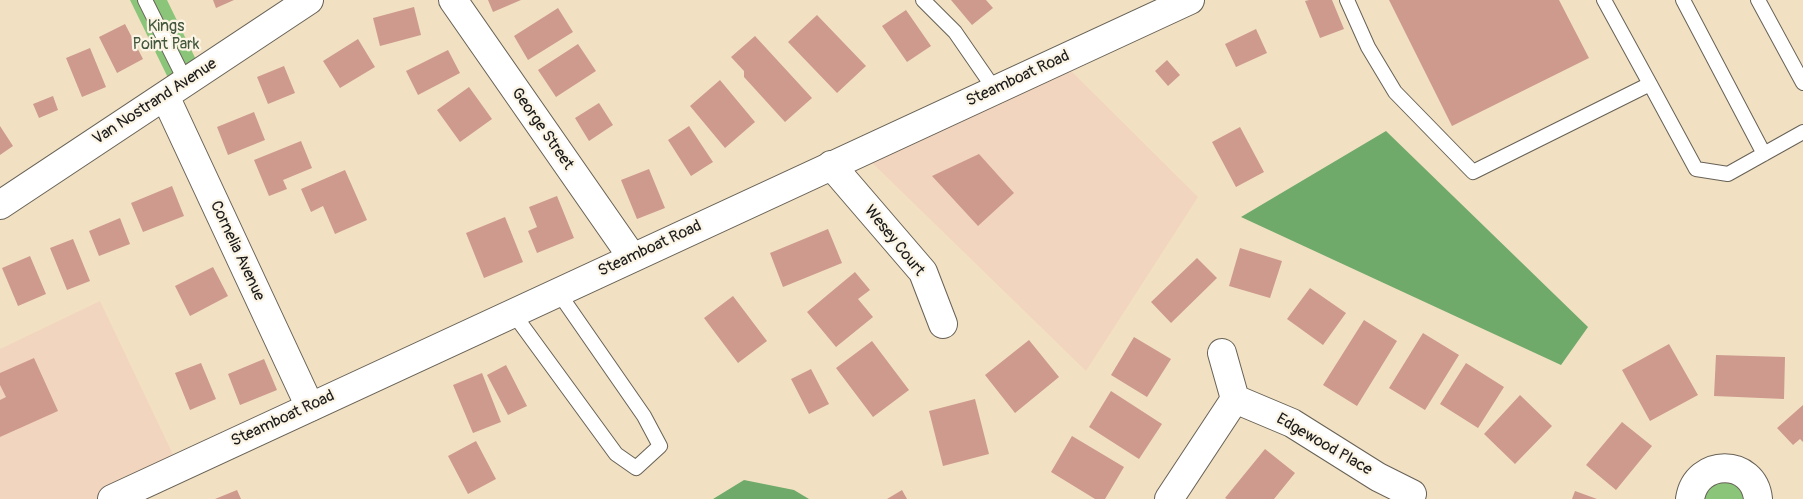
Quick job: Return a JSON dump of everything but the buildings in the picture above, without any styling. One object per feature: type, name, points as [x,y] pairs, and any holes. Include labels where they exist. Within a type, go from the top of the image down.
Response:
[{"type":"street","name":"Van Nostrand Avenue","points":[[0,205],[309,0]]},
{"type":"street","name":"George Street","points":[[453,0],[632,257]]},
{"type":"street","name":"Steamboat Road","points":[[112,499],[1190,0]]},
{"type":"street","name":"Cornelia Avenue","points":[[175,89],[310,407]]},
{"type":"street","name":"Wesey Court","points":[[831,165],[923,272],[943,324]]},
{"type":"street","points":[[1169,499],[1235,400],[1222,353]]},
{"type":"street","name":"Edgewood Place","points":[[1235,400],[1292,423],[1378,477],[1412,494]]},
{"type":"street","points":[[1690,499],[1691,491],[1705,473],[1727,468],[1738,471],[1748,478],[1754,486],[1758,499]]},
{"type":"lane","points":[[145,0],[175,89]]},
{"type":"lane","points":[[923,0],[955,32],[995,90]]},
{"type":"lane","points":[[1347,0],[1368,48],[1395,92],[1473,172],[1650,84]]},
{"type":"lane","points":[[1604,0],[1696,169],[1728,174],[1803,132]]},
{"type":"lane","points":[[1683,0],[1764,154]]},
{"type":"lane","points":[[1758,0],[1803,83]]},
{"type":"lane","points":[[513,313],[616,454],[636,468],[660,446],[644,416],[558,292]]},
{"type":"shaded area","points":[[1060,60],[1198,197],[1086,371],[861,152]]},
{"type":"shaded area","points":[[100,301],[179,467],[111,499],[0,499],[0,349]]},
{"type":"green space","name":"Kings Point Park","points":[[130,0],[167,0],[201,70],[173,88]]},
{"type":"green space","points":[[1386,131],[1588,327],[1561,365],[1241,217]]},
{"type":"green space","points":[[1725,474],[1751,499],[1697,499]]},
{"type":"green space","points":[[744,480],[794,490],[809,499],[713,499]]}]
